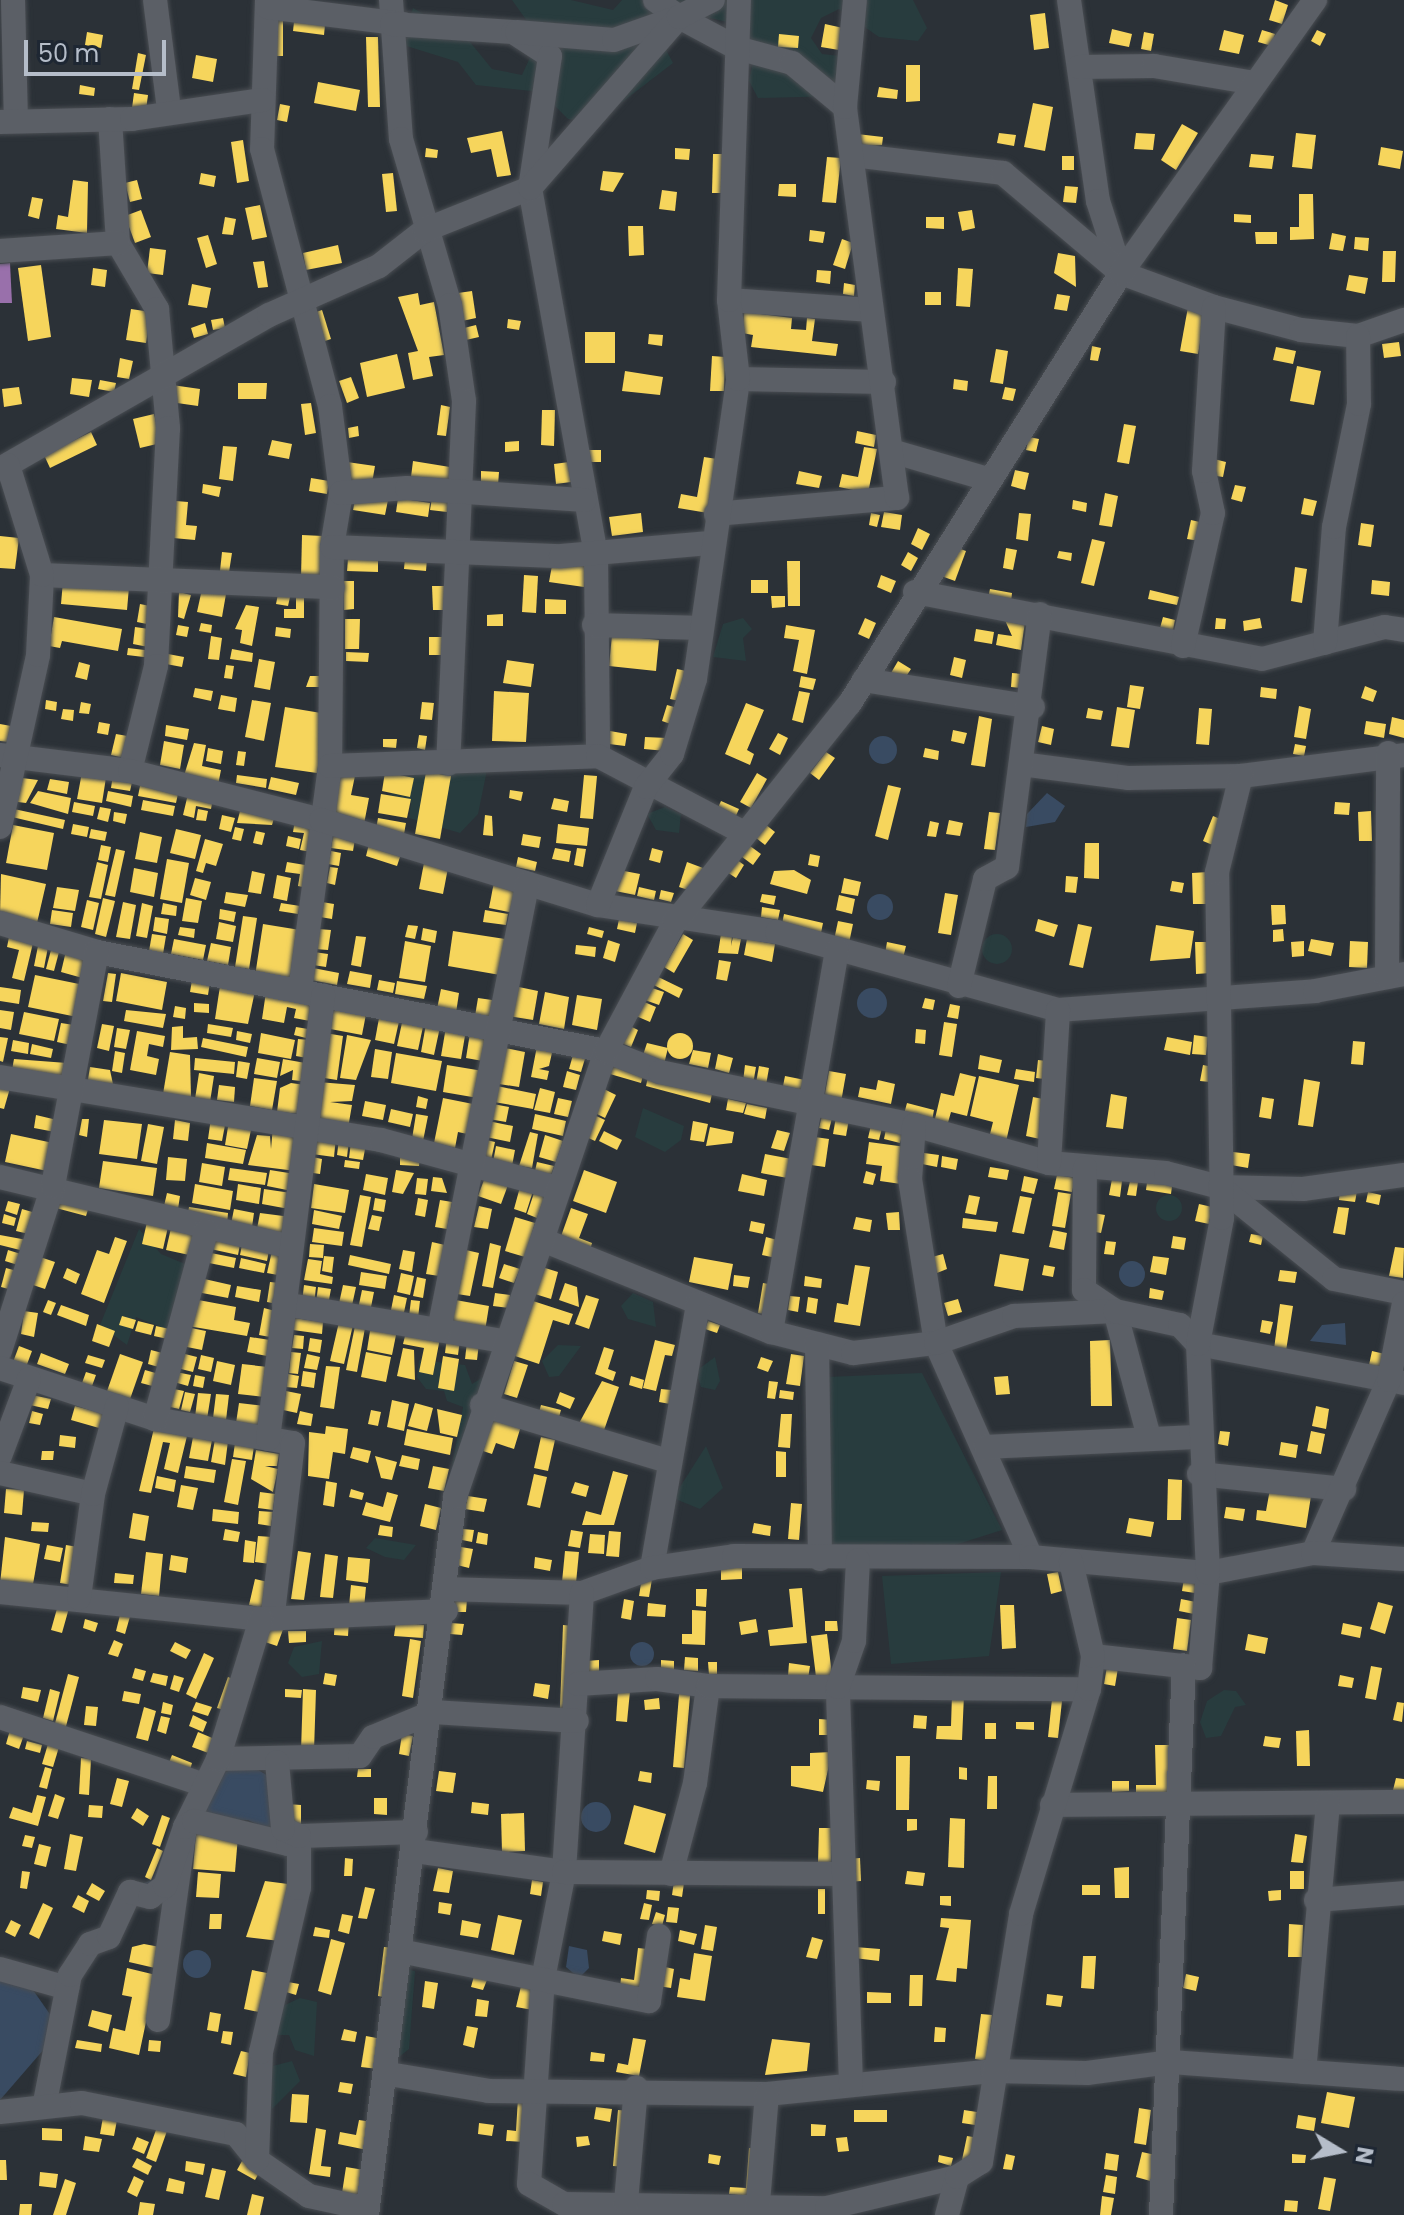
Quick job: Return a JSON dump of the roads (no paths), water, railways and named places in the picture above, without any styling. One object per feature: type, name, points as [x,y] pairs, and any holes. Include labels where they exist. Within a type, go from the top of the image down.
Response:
[{"type":"street","points":[[13,0],[8,122],[110,119],[263,100]]},
{"type":"street","points":[[155,0],[169,110]]},
{"type":"street","points":[[655,0],[679,17],[737,48],[792,63],[845,107]]},
{"type":"street","points":[[268,1439],[306,1126],[321,820],[330,766],[332,547],[341,493],[330,406],[299,299],[262,149],[267,3],[391,12],[614,40],[679,17],[713,0]]},
{"type":"street","points":[[598,905],[646,787],[672,754],[695,679],[709,543],[738,379],[729,300],[739,0]]},
{"type":"street","points":[[716,514],[897,498],[895,452],[871,310],[845,107],[855,0]]},
{"type":"street","points":[[1069,0],[1098,201],[1121,273]]},
{"type":"street","points":[[0,2112],[45,2102],[236,2134],[257,2160],[309,2196],[368,2212],[405,1952],[455,1497],[503,1341],[543,1240],[556,1188],[606,1051],[675,922],[864,680],[915,592],[1121,273],[1315,0]]},
{"type":"street","points":[[391,12],[513,32],[550,56],[530,188],[596,555],[594,625],[598,756]]},
{"type":"street","points":[[391,12],[401,139],[425,230],[450,305],[464,401],[454,554],[448,764]]},
{"type":"street","points":[[0,827],[8,753],[38,655],[42,575],[4,467],[158,384],[299,299],[379,266],[425,230],[530,188],[679,17]]},
{"type":"street","points":[[1079,67],[1154,66],[1255,83]]},
{"type":"street","points":[[110,119],[118,243],[157,309],[158,384],[168,428],[164,582],[156,666],[130,771]]},
{"type":"street","points":[[852,155],[1003,173],[1121,273],[1214,307],[1301,330],[1358,336],[1404,320]]},
{"type":"street","points":[[0,251],[118,243]]},
{"type":"street","points":[[729,300],[871,310]]},
{"type":"street","points":[[1183,646],[1213,513],[1204,471],[1214,307]]},
{"type":"street","points":[[1325,643],[1334,527],[1359,404],[1358,336]]},
{"type":"street","points":[[738,379],[884,382]]},
{"type":"street","points":[[895,452],[988,479]]},
{"type":"street","points":[[341,493],[459,492],[585,500]]},
{"type":"street","points":[[332,547],[454,554],[596,555],[709,543]]},
{"type":"street","points":[[42,575],[333,587]]},
{"type":"street","points":[[915,592],[1262,659],[1385,627],[1404,630]]},
{"type":"street","points":[[959,986],[985,879],[1007,867],[1021,764],[1033,707],[1040,614]]},
{"type":"street","points":[[594,625],[701,628]]},
{"type":"street","points":[[864,680],[1033,707]]},
{"type":"street","points":[[8,753],[130,771],[321,820],[598,905],[675,922],[777,932],[959,986],[1058,1010],[1219,1001],[1396,975],[1396,754],[1241,776],[1129,778],[1021,764]]},
{"type":"street","points":[[330,766],[448,764],[598,756],[646,787],[744,833]]},
{"type":"street","points":[[1093,1656],[1200,1668],[1208,1573],[1199,1474],[1198,1344],[1221,1242],[1217,872],[1241,776]]},
{"type":"street","points":[[439,1330],[472,1188],[471,1162],[527,884]]},
{"type":"street","points":[[0,923],[97,952],[606,1051],[660,1072],[816,1102],[914,1125],[1049,1163],[1166,1173],[1220,1187],[1303,1189],[1404,1175]]},
{"type":"street","points":[[771,1332],[816,1102],[837,950]]},
{"type":"street","points":[[1,1341],[53,1186],[75,1091],[97,952]]},
{"type":"street","points":[[1049,1163],[1058,1010]]},
{"type":"street","points":[[0,1077],[306,1126],[471,1162],[556,1188]]},
{"type":"street","points":[[914,1125],[910,1179],[936,1343],[986,1447],[1031,1557]]},
{"type":"street","points":[[1085,1168],[1084,1290],[1115,1311],[1149,1437]]},
{"type":"street","points":[[0,1177],[53,1186],[206,1231],[291,1247]]},
{"type":"street","points":[[1220,1187],[1334,1279],[1404,1293]]},
{"type":"street","points":[[155,1419],[206,1231]]},
{"type":"street","points":[[543,1240],[771,1332],[853,1353],[936,1343],[1014,1316],[1115,1311],[1180,1325],[1198,1344],[1397,1382]]},
{"type":"street","points":[[1313,1553],[1397,1382],[1404,1303]]},
{"type":"street","points":[[284,1304],[503,1341]]},
{"type":"street","points":[[652,1568],[667,1461],[698,1304]]},
{"type":"street","points":[[817,1344],[820,1559]]},
{"type":"street","points":[[0,1368],[155,1419],[293,1443],[267,1616],[218,1759],[185,1827],[165,1886],[150,1897],[130,1892],[109,1937],[90,1944],[67,1988],[45,2102]]},
{"type":"street","points":[[0,1456],[29,1379]]},
{"type":"street","points":[[482,1405],[667,1461]]},
{"type":"street","points":[[79,1598],[93,1494],[117,1406]]},
{"type":"street","points":[[986,1447],[1200,1437]]},
{"type":"street","points":[[0,1473],[93,1494]]},
{"type":"street","points":[[1199,1474],[1344,1489]]},
{"type":"street","points":[[0,1592],[267,1616],[446,1600],[582,1593],[652,1568],[734,1556],[858,1560],[1031,1557],[1208,1573],[1313,1553],[1404,1559]]},
{"type":"street","points":[[851,2085],[840,1874],[838,1687],[854,1641],[858,1560]]},
{"type":"street","points":[[582,1593],[577,1721],[564,1872],[544,1980],[529,2184],[563,2209],[626,2202],[757,2210],[827,2208],[957,2177],[981,2162],[992,2071],[1018,1928],[1052,1805],[1089,1689],[1093,1656],[1071,1562]]},
{"type":"street","points":[[1161,2215],[1171,2062],[1184,1665]]},
{"type":"street","points":[[578,1684],[657,1679],[708,1686],[1089,1689]]},
{"type":"street","points":[[671,1874],[695,1783],[708,1686]]},
{"type":"street","points":[[218,1759],[277,1762],[360,1756],[373,1737],[433,1712],[577,1721]]},
{"type":"street","points":[[0,1717],[205,1785]]},
{"type":"street","points":[[277,1762],[283,1829],[299,1836],[416,1841],[564,1872],[840,1874]]},
{"type":"street","points":[[1052,1805],[1177,1807],[1404,1802]]},
{"type":"street","points":[[1304,2072],[1316,1900],[1328,1804]]},
{"type":"street","points":[[158,2020],[185,1827],[194,1821],[288,1844],[299,1836]]},
{"type":"street","points":[[257,2160],[255,2096],[299,1888],[299,1836]]},
{"type":"street","points":[[1316,1900],[1404,1893]]},
{"type":"street","points":[[405,1952],[649,2001],[659,1936]]},
{"type":"street","points":[[0,1969],[67,1988]]},
{"type":"street","points":[[389,2074],[534,2092],[636,2087],[767,2094],[992,2071],[1087,2073],[1171,2062],[1404,2079]]},
{"type":"street","points":[[626,2202],[636,2087]]},
{"type":"street","points":[[757,2210],[767,2094]]},
{"type":"street","points":[[947,2215],[957,2177]]},
{"type":"water","points":[[883,736],[893,740],[897,750],[893,760],[883,764],[873,760],[869,750],[873,740]]},
{"type":"water","points":[[1047,793],[1065,806],[1055,822],[1026,827],[1027,814]]},
{"type":"water","points":[[880,894],[889,898],[893,907],[889,916],[880,920],[871,916],[867,907],[871,898]]},
{"type":"water","points":[[872,988],[882,993],[887,1003],[882,1013],[872,1018],[862,1013],[857,1003],[862,993]]},
{"type":"water","points":[[1132,1261],[1142,1264],[1145,1274],[1142,1284],[1132,1287],[1122,1284],[1119,1274],[1122,1264]]},
{"type":"water","points":[[1345,1323],[1346,1345],[1310,1341],[1322,1325]]},
{"type":"water","points":[[642,1642],[653,1649],[654,1654],[647,1665],[642,1666],[631,1659],[630,1654],[637,1643]]},
{"type":"water","points":[[248,1764],[270,1777],[290,1840],[248,1820],[198,1819],[173,1890],[141,1884],[153,1880],[173,1826],[216,1791],[225,1772]]},
{"type":"water","points":[[596,1802],[607,1806],[611,1817],[607,1828],[596,1832],[585,1828],[581,1817],[585,1806]]},
{"type":"water","points":[[569,1946],[587,1950],[589,1968],[579,1978],[566,1967]]},
{"type":"water","points":[[197,1950],[207,1954],[211,1964],[207,1974],[197,1978],[187,1974],[183,1964],[187,1954]]},
{"type":"water","points":[[0,1973],[33,1990],[54,2020],[45,2048],[0,2100]]}]
